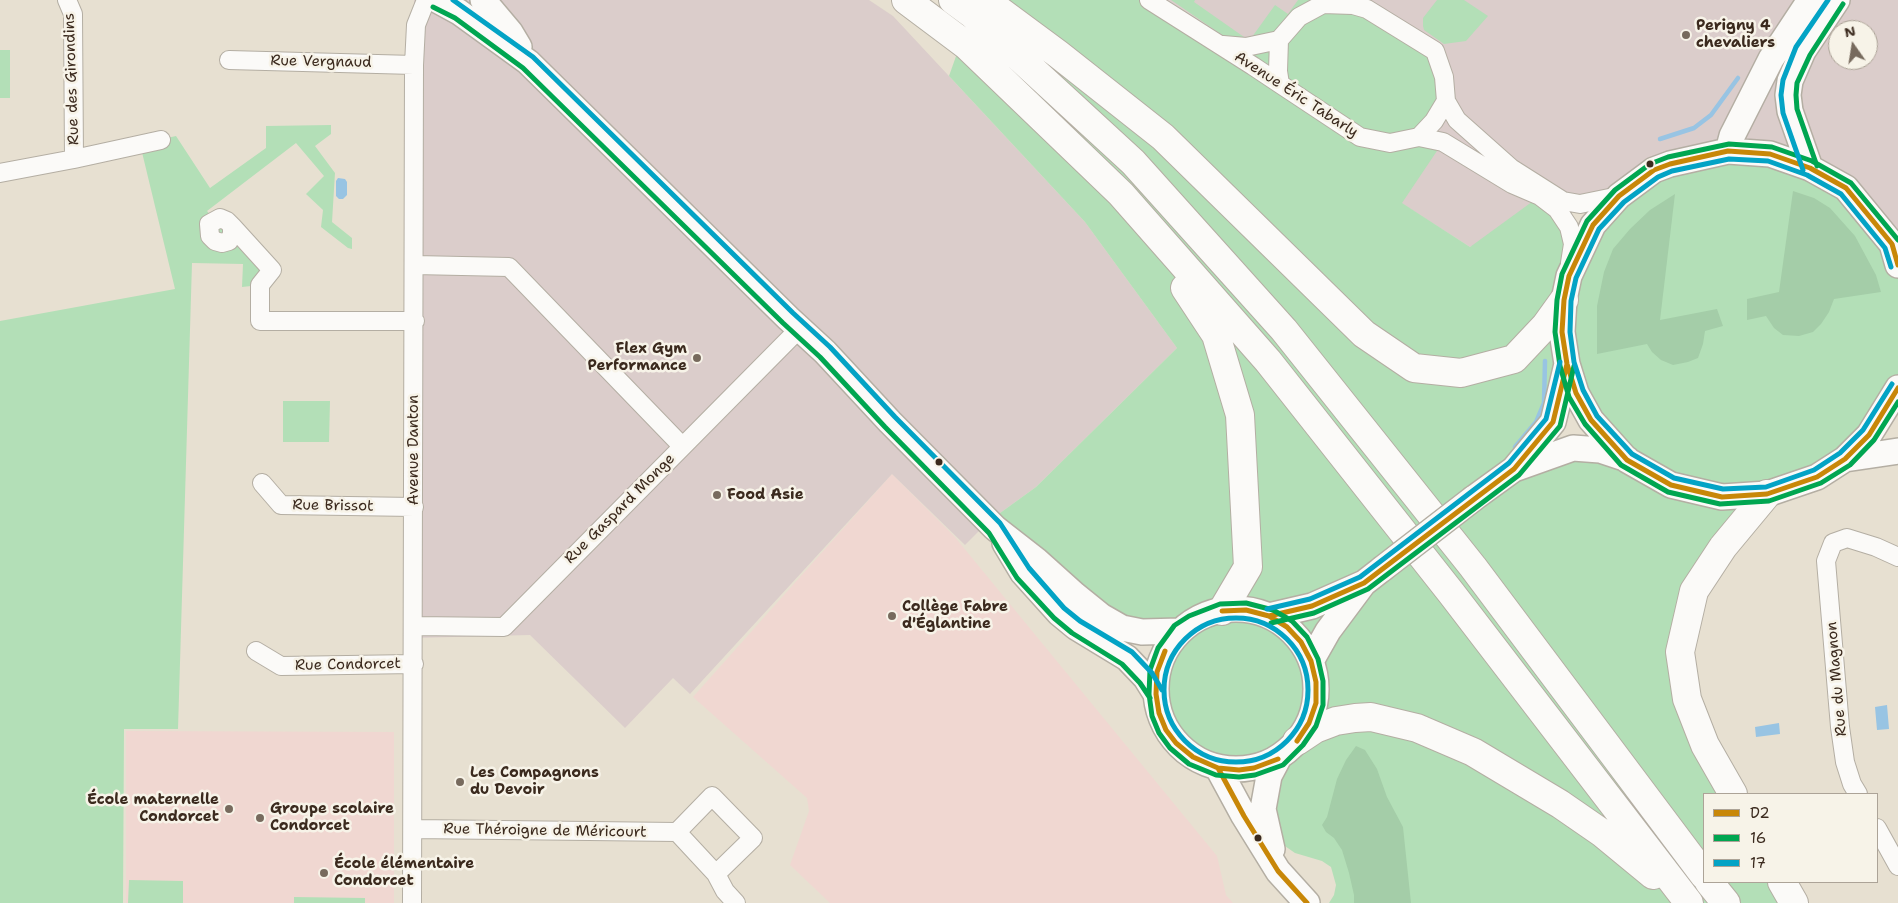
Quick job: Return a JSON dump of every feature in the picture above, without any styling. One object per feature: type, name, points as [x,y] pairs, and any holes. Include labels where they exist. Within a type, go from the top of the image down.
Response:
[{"type":"highway","points":[[906,0],[966,45],[1121,194],[1268,361],[1452,594],[1689,903]]},
{"type":"highway","points":[[953,0],[972,14],[1133,162],[1284,330],[1473,567],[1703,874]]},
{"type":"highway","points":[[985,0],[1058,54],[1162,137],[1364,334],[1414,368],[1461,373],[1514,359],[1546,326],[1566,288]]},
{"type":"highway","points":[[1121,194],[1216,335],[1240,415],[1248,567],[1222,610]]},
{"type":"highway","points":[[1732,793],[1705,745],[1687,699],[1680,652],[1694,591],[1723,547],[1767,494]]},
{"type":"highway","points":[[1288,750],[1315,729],[1336,721],[1371,717],[1417,728],[1473,752],[1560,804],[1602,833],[1681,903]]},
{"type":"highway","points":[[1710,883],[1726,903]]},
{"type":"highway","points":[[1783,883],[1794,903]]},
{"type":"main road","points":[[437,0],[460,12],[528,62],[825,352],[890,422],[995,528],[1036,560],[1101,616],[1122,628],[1142,632],[1180,631]]},
{"type":"main road","points":[[484,0],[510,32],[528,62]]},
{"type":"main road","points":[[1728,151],[1732,136],[1771,59],[1810,0]]},
{"type":"main road","points":[[1810,168],[1790,111],[1788,95],[1790,81],[1803,50],[1837,0]]},
{"type":"main road","points":[[1627,460],[1591,420],[1576,393],[1566,364],[1562,332],[1566,288],[1593,225],[1618,196],[1654,170],[1670,164],[1728,151],[1770,154],[1810,168],[1846,188],[1892,244],[1898,265]]},
{"type":"main road","points":[[1269,616],[1312,606],[1373,576],[1514,469],[1553,422],[1566,364]]},
{"type":"main road","points":[[1514,469],[1573,448],[1600,450],[1627,460],[1671,485],[1722,497],[1767,494],[1817,477],[1844,459],[1869,435],[1898,388]]},
{"type":"main road","points":[[1844,459],[1898,451]]},
{"type":"main road","points":[[995,528],[1024,573],[1059,612],[1076,627],[1127,658],[1146,678],[1156,694]]},
{"type":"main road","points":[[1311,661],[1328,631],[1373,576]]},
{"type":"main road","points":[[1278,870],[1263,809],[1269,776],[1309,723],[1316,703],[1316,682],[1311,661],[1301,642],[1287,627],[1269,616],[1246,610],[1222,610],[1192,623],[1180,631],[1165,651],[1157,672],[1156,694],[1159,713],[1166,730],[1176,743],[1193,757],[1218,768],[1239,770],[1254,768],[1288,750]]},
{"type":"main road","points":[[1218,768],[1244,816],[1278,870],[1307,903]]},
{"type":"street","name":"Rue des Girondins","points":[[67,0],[73,14],[74,159]]},
{"type":"street","name":"Avenue Danton","points":[[412,903],[415,321],[414,65],[416,25],[426,0]]},
{"type":"street","name":"Avenue Éric Tabarly","points":[[1149,0],[1360,137],[1390,144],[1420,137]]},
{"type":"street","points":[[1217,44],[1246,46],[1279,40],[1299,17],[1323,4],[1353,5],[1367,9],[1435,51],[1444,77],[1446,101],[1457,120],[1504,162],[1563,200],[1580,204],[1618,196]]},
{"type":"street","points":[[1279,40],[1278,71],[1280,84]]},
{"type":"street","name":"Rue Vergnaud","points":[[229,60],[414,65]]},
{"type":"street","points":[[1446,101],[1434,121],[1420,137],[1443,142],[1512,184],[1540,196],[1557,209],[1569,227],[1573,244],[1566,288]]},
{"type":"street","name":"Rue des Girondins","points":[[0,173],[161,140]]},
{"type":"street","points":[[232,226],[272,270],[260,286],[260,321],[415,321]]},
{"type":"street","points":[[415,265],[509,267],[682,446]]},
{"type":"street","name":"Rue Gaspard Monge","points":[[414,626],[504,627],[799,328]]},
{"type":"street","name":"Rue Brissot","points":[[262,483],[281,505],[414,507]]},
{"type":"street","name":"Rue du Magnon","points":[[1857,793],[1852,784],[1845,762],[1840,727],[1826,561],[1833,543],[1847,538],[1876,547],[1898,557]]},
{"type":"street","name":"Rue Condorcet","points":[[256,651],[281,666],[414,664]]},
{"type":"street","points":[[716,874],[753,838],[712,796],[677,832],[716,874],[725,891],[736,903]]},
{"type":"street","name":"Rue Théroigne de Méricourt","points":[[413,829],[677,832]]},
{"type":"street","points":[[1878,830],[1898,866]]},
{"type":"shaded area","points":[[414,0],[869,0],[893,16],[1085,222],[1177,348],[1036,487],[989,521],[965,545],[892,474],[690,694],[673,678],[625,728],[530,635],[414,638]]},
{"type":"shaded area","points":[[1150,0],[1898,0],[1898,265],[1619,196],[1470,247],[1401,203]]},
{"type":"shaded area","name":"Collège Fabre d'Églantine","points":[[892,474],[954,536],[1217,856],[1226,895],[1233,903],[830,903],[790,865],[809,811],[807,798],[693,697]]},
{"type":"shaded area","name":"Groupe scolaire Condorcet","points":[[126,731],[394,732],[394,903],[126,903]]},
{"type":"green space","points":[[953,0],[1149,0],[1217,44],[1279,40],[1299,17],[1353,5],[1435,51],[1446,101],[1420,136],[1443,142],[1402,203],[1470,247],[1540,196],[1573,244],[1619,196],[1728,151],[1837,183],[1898,265],[1898,388],[1869,435],[1741,525],[1680,652],[1733,793],[1703,793],[1703,883],[1783,883],[1794,903],[1329,903],[1334,895],[1336,885],[1331,867],[1322,861],[1295,853],[1269,835],[1277,759],[1239,770],[1218,768],[1193,757],[1176,743],[1166,730],[1159,713],[1156,694],[1157,672],[1165,651],[1173,640],[1142,632],[989,521],[1036,487],[1177,348],[1085,222],[949,76],[971,14]],"holes":[[[1576,393],[1600,450],[1515,468],[1553,422]]]},
{"type":"green space","points":[[1171,0],[1195,0],[1194,2],[1244,37],[1252,37],[1275,5],[1288,14],[1298,0],[1314,0],[1267,40],[1228,39]]},
{"type":"green space","points":[[1437,0],[1464,0],[1488,16],[1466,41],[1444,44],[1424,30],[1423,26],[1423,18]]},
{"type":"green space","points":[[0,50],[10,50],[10,98],[0,98]]},
{"type":"green space","points":[[331,125],[331,134],[315,146],[335,173],[332,222],[352,238],[352,249],[321,227],[323,210],[306,194],[324,176],[296,143],[207,211],[272,270],[260,285],[242,287],[243,264],[192,263],[178,729],[124,729],[123,903],[0,903],[0,321],[175,289],[140,144],[176,136],[210,188],[266,148],[266,126]]},
{"type":"green space","points":[[1793,191],[1814,198],[1830,208],[1855,236],[1876,275],[1881,292],[1834,299],[1829,312],[1821,324],[1813,332],[1799,336],[1783,335],[1774,328],[1766,316],[1747,320],[1747,299],[1779,292]]},
{"type":"green space","points":[[1675,194],[1660,320],[1717,309],[1723,326],[1705,331],[1698,358],[1688,362],[1673,365],[1661,360],[1652,352],[1647,344],[1597,354],[1597,306],[1604,272],[1613,249],[1650,210]]},
{"type":"green space","points":[[283,401],[330,401],[329,442],[283,442]]},
{"type":"green space","points":[[1356,746],[1365,750],[1377,769],[1387,797],[1403,827],[1411,903],[1354,903],[1354,895],[1342,850],[1322,825],[1327,817],[1337,779],[1346,760]]},
{"type":"green space","points":[[129,880],[183,881],[183,903],[128,903]]},
{"type":"green space","points":[[294,897],[365,898],[365,903],[294,903]]},
{"type":"water","points":[[338,178],[345,179],[347,182],[347,195],[343,199],[339,199],[336,196],[336,181]]},
{"type":"water","points":[[1887,705],[1889,729],[1877,730],[1875,707]]},
{"type":"water","points":[[1779,723],[1780,734],[1756,737],[1755,727]]},
{"type":"waterway","points":[[1660,139],[1694,128],[1711,115],[1738,78]]},
{"type":"waterway","points":[[1515,447],[1536,422],[1544,403],[1545,361]]},
{"type":"transit line","name":"17","points":[[453,0],[533,57],[793,313],[830,347],[895,417],[1000,523],[1029,568],[1064,608],[1080,621],[1132,652],[1152,673],[1162,690]]},
{"type":"transit line","name":"17","points":[[1803,170],[1783,113],[1781,95],[1783,80],[1796,47],[1828,0]]},
{"type":"transit line","name":"16","points":[[1817,166],[1797,109],[1797,83],[1810,55],[1843,4]]},
{"type":"transit line","name":"16","points":[[433,7],[455,18],[523,68],[820,357],[885,427],[989,533],[1017,578],[1054,618],[1072,633],[1122,664],[1140,683],[1150,698]]},
{"type":"transit line","name":"16","points":[[1898,240],[1851,183],[1812,161],[1772,147],[1729,144],[1668,157],[1650,164],[1615,190],[1587,221],[1562,274],[1557,300],[1555,332],[1560,366],[1569,397],[1585,424],[1621,465],[1668,492],[1720,504],[1769,501],[1821,483],[1850,465],[1874,440],[1898,402]]},
{"type":"transit line","name":"D2","points":[[1898,265],[1892,244],[1846,188],[1810,168],[1770,154],[1728,151],[1670,164],[1654,170],[1619,196],[1593,225],[1569,276],[1564,300],[1562,332],[1567,364],[1576,393],[1591,420],[1627,460],[1671,485],[1722,497],[1767,494],[1817,477],[1845,459],[1869,435],[1898,388]]},
{"type":"transit line","name":"17","points":[[1891,267],[1885,248],[1841,194],[1807,175],[1768,161],[1729,159],[1672,171],[1658,177],[1624,202],[1599,229],[1576,278],[1571,301],[1570,332],[1574,362],[1583,390],[1597,416],[1632,454],[1674,478],[1723,489],[1766,487],[1814,470],[1840,453],[1863,430],[1892,384]]},
{"type":"transit line","name":"17","points":[[1267,609],[1310,599],[1360,577],[1509,463],[1546,419],[1560,362]]},
{"type":"transit line","name":"D2","points":[[1269,616],[1312,606],[1364,583],[1514,469],[1553,422],[1567,364]]},
{"type":"transit line","name":"16","points":[[1271,623],[1314,613],[1368,589],[1519,475],[1560,426],[1574,366]]},
{"type":"transit line","name":"16","points":[[1174,626],[1158,648],[1150,670],[1149,694],[1152,716],[1159,733],[1170,748],[1189,764],[1216,775],[1239,777],[1255,775],[1283,765],[1303,745],[1316,726],[1323,705],[1323,681],[1318,659],[1307,637],[1292,621],[1273,610],[1246,603],[1220,604],[1189,616],[1175,625]]},
{"type":"transit line","name":"D2","points":[[1222,611],[1246,610],[1269,616],[1287,627],[1301,642],[1311,661],[1316,682],[1316,703],[1309,723],[1297,741]]},
{"type":"transit line","name":"17","points":[[1236,618],[1264,623],[1287,639],[1303,662],[1308,690],[1303,718],[1287,741],[1264,757],[1236,762],[1208,757],[1185,741],[1169,718],[1164,690],[1169,662],[1185,639],[1208,623],[1236,618]]},
{"type":"transit line","name":"D2","points":[[1165,651],[1157,672],[1156,694],[1159,713],[1166,730],[1176,743],[1193,757],[1218,768],[1239,770],[1254,768],[1278,759]]},
{"type":"transit line","name":"D2","points":[[1218,768],[1244,816],[1278,871],[1307,903]]},
{"type":"place","name":"Perigny 4 chevaliers","points":[[1686,35]]},
{"type":"place","name":"Flex Gym Performance","points":[[697,358]]},
{"type":"place","name":"Food Asie","points":[[717,495]]},
{"type":"place","name":"Collège Fabre d'Églantine","points":[[892,616]]},
{"type":"place","name":"Les Compagnons du Devoir","points":[[460,782]]},
{"type":"place","name":"École maternelle Condorcet","points":[[229,809]]},
{"type":"place","name":"Groupe scolaire Condorcet","points":[[260,818]]},
{"type":"place","name":"École élémentaire Condorcet","points":[[324,873]]}]
